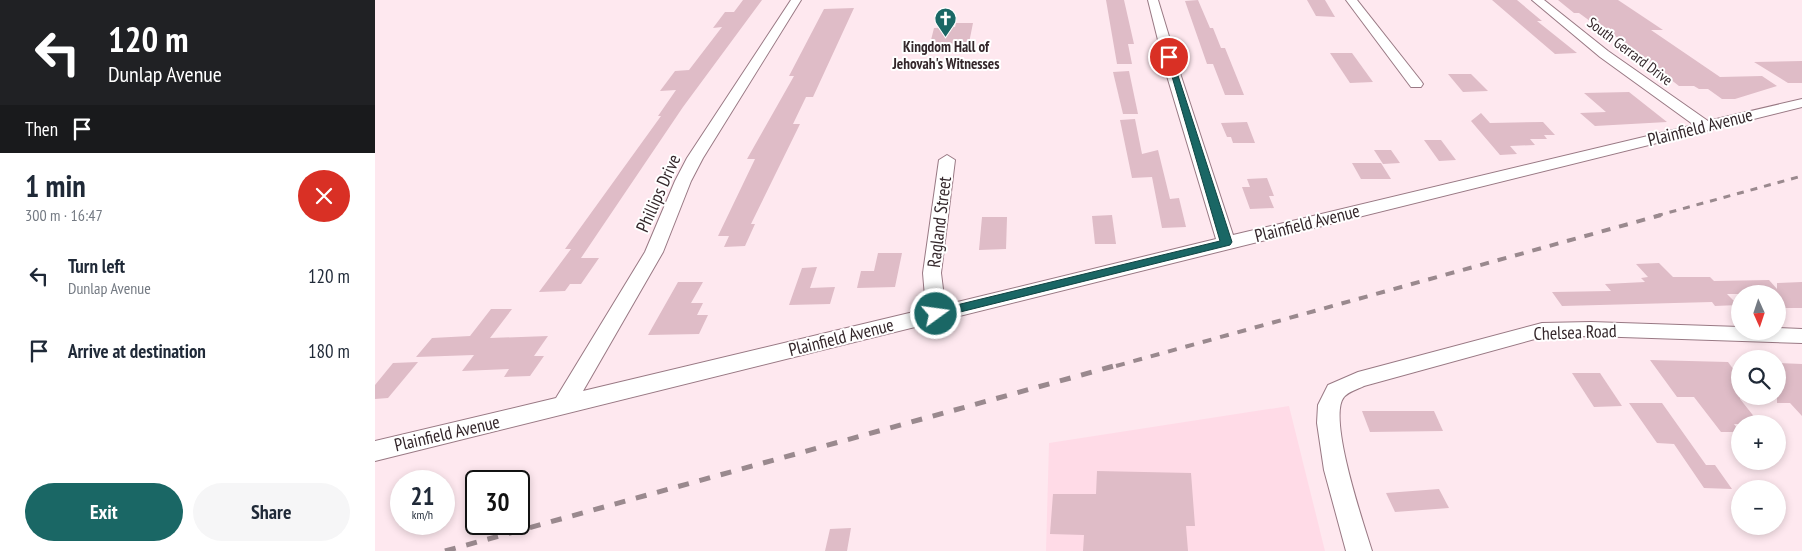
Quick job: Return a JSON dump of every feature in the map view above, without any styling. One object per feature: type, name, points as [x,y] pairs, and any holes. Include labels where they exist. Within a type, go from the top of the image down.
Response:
[{"type":"street","name":"Phillips Drive","points":[[563,406],[654,252],[688,170],[795,0]]},
{"type":"street","points":[[1153,0],[1174,76],[1226,242]]},
{"type":"street","points":[[1351,0],[1416,84]]},
{"type":"street","name":"South Gerrard Drive","points":[[1537,0],[1604,54],[1705,126]]},
{"type":"street","name":"Plainfield Avenue","points":[[375,451],[1802,103]]},
{"type":"street","name":"Ragland Street","points":[[936,314],[931,273],[947,160]]},
{"type":"street","name":"Chelsea Road","points":[[1330,399],[1334,393],[1358,380],[1543,330],[1802,336]]},
{"type":"street","points":[[1330,399],[1327,424],[1332,452],[1359,551]]},
{"type":"shaded area","points":[[1289,406],[1325,551],[1046,551],[1049,443]]},
{"type":"building","points":[[743,0],[762,0],[683,107],[581,258],[599,258],[581,284],[570,284],[565,291],[539,292],[571,249],[565,249],[661,116],[658,116],[676,90],[660,91],[675,71],[689,70],[722,27],[713,28],[725,12],[734,12]]},
{"type":"building","points":[[1106,0],[1124,0],[1134,44],[1128,44],[1132,64],[1117,64]]},
{"type":"building","points":[[1198,0],[1221,48],[1225,48],[1244,95],[1225,95],[1213,64],[1207,64],[1185,1]]},
{"type":"building","points":[[1307,0],[1325,0],[1335,17],[1316,16]]},
{"type":"building","points":[[1492,0],[1517,0],[1542,21],[1537,21],[1577,53],[1555,54]]},
{"type":"building","points":[[1558,0],[1618,0],[1663,30],[1651,30],[1720,77],[1762,76],[1777,86],[1735,99],[1722,99],[1708,89],[1699,89],[1694,86],[1679,86],[1610,32],[1605,32],[1579,13],[1574,13]]},
{"type":"building","points":[[854,8],[813,97],[806,97],[793,124],[800,124],[751,224],[755,224],[745,246],[724,247],[729,236],[718,236],[755,159],[747,159],[794,76],[789,76],[824,9]]},
{"type":"building","name":"Kingdom Hall of Jehovah's Witnesses","points":[[956,23],[973,23],[969,43],[930,44],[934,28],[955,27]]},
{"type":"building","points":[[1330,53],[1352,53],[1373,82],[1350,83]]},
{"type":"building","points":[[1802,61],[1802,83],[1788,83],[1754,62]]},
{"type":"building","points":[[1129,71],[1138,114],[1123,114],[1113,72]]},
{"type":"building","points":[[1448,74],[1471,74],[1488,91],[1463,92]]},
{"type":"building","points":[[1629,92],[1667,122],[1595,126],[1580,113],[1606,112],[1584,93]]},
{"type":"building","points":[[1481,113],[1490,123],[1543,122],[1555,135],[1544,135],[1547,139],[1530,139],[1535,145],[1510,146],[1517,154],[1500,155],[1471,121]]},
{"type":"building","points":[[1135,119],[1142,154],[1158,150],[1170,199],[1179,198],[1186,227],[1162,228],[1152,177],[1132,178],[1120,120]]},
{"type":"building","points":[[1247,122],[1255,143],[1233,143],[1231,137],[1227,137],[1221,123]]},
{"type":"building","points":[[1424,140],[1441,140],[1456,160],[1439,161]]},
{"type":"building","points":[[1374,150],[1391,150],[1400,163],[1383,164]]},
{"type":"building","points":[[1352,163],[1381,163],[1391,179],[1361,179]]},
{"type":"building","points":[[1267,178],[1274,196],[1269,196],[1274,208],[1250,209],[1242,187],[1250,187],[1247,179]]},
{"type":"building","points":[[1112,215],[1116,244],[1095,244],[1092,216]]},
{"type":"building","points":[[982,217],[1007,217],[1006,249],[979,250]]},
{"type":"building","points":[[878,253],[902,253],[895,287],[857,288],[861,271],[874,271]]},
{"type":"building","points":[[1659,263],[1673,277],[1710,277],[1714,281],[1769,280],[1773,285],[1731,285],[1731,294],[1727,294],[1731,298],[1731,305],[1715,306],[1712,302],[1562,306],[1552,292],[1611,291],[1605,284],[1645,282],[1641,278],[1648,277],[1636,264]]},
{"type":"building","points":[[817,267],[810,288],[835,287],[830,304],[789,305],[802,268]]},
{"type":"building","points":[[678,282],[703,282],[691,303],[703,303],[697,315],[708,315],[699,334],[648,335]]},
{"type":"building","points":[[1802,282],[1802,308],[1786,308],[1786,285],[1777,285],[1777,283]]},
{"type":"building","points":[[491,309],[512,309],[490,338],[548,336],[534,356],[544,356],[530,376],[504,377],[509,369],[462,371],[474,355],[416,357],[432,338],[470,336]]},
{"type":"building","points":[[1650,360],[1728,362],[1731,366],[1731,405],[1745,405],[1753,415],[1731,415],[1731,432],[1721,432],[1694,397],[1677,397]]},
{"type":"building","points":[[418,362],[388,398],[375,399],[375,385],[393,363]]},
{"type":"building","points":[[1786,363],[1802,364],[1802,416],[1790,403],[1786,403]]},
{"type":"building","points":[[1572,373],[1600,373],[1622,406],[1594,407]]},
{"type":"building","points":[[1629,403],[1662,403],[1706,465],[1715,465],[1731,489],[1704,488],[1674,444],[1657,443]]},
{"type":"building","points":[[1362,411],[1434,411],[1443,431],[1370,432]]},
{"type":"building","points":[[1097,471],[1191,473],[1195,526],[1186,526],[1188,551],[1083,551],[1084,535],[1050,534],[1053,494],[1096,494]]},
{"type":"building","points":[[1439,489],[1449,508],[1395,512],[1386,493]]},
{"type":"building","points":[[851,528],[847,551],[825,551],[830,529]]},
{"type":"railway","points":[[1656,216],[1802,176]]},
{"type":"railway","points":[[1116,366],[1661,215]]},
{"type":"railway","points":[[445,551],[1121,364]]},
{"type":"place","name":"Kingdom Hall of Jehovah's Witnesses","points":[[946,37]]},
{"type":"route","points":[[936,314],[1226,242],[1169,57]]}]
